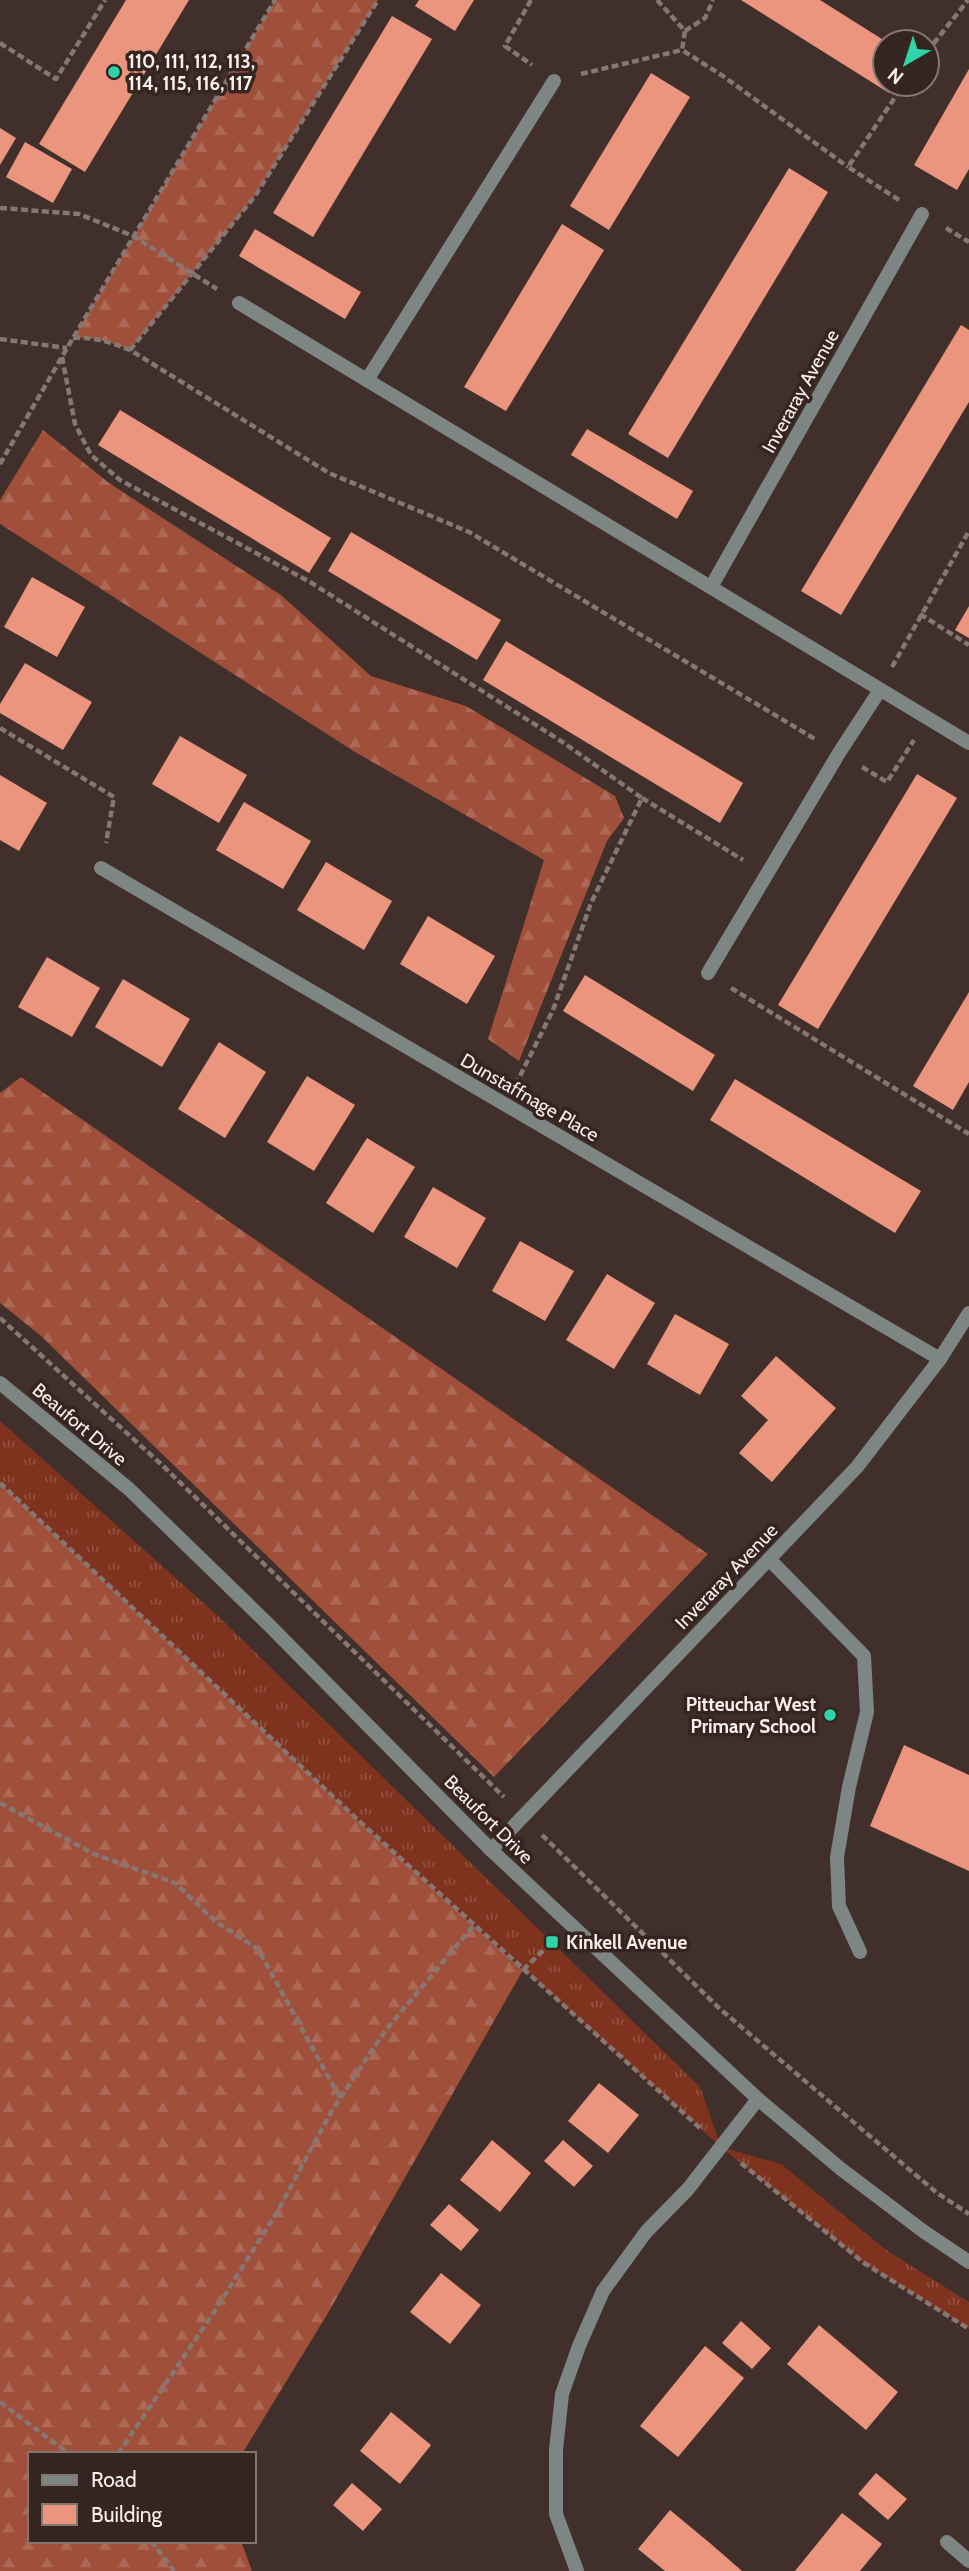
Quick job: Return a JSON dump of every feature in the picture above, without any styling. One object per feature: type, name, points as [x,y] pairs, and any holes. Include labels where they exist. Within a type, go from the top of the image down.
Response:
[{"type":"street","points":[[367,380],[554,80]]},
{"type":"street","name":"Inveraray Avenue","points":[[711,587],[922,214]]},
{"type":"street","points":[[239,303],[969,743]]},
{"type":"street","points":[[708,973],[839,753],[880,690]]},
{"type":"street","name":"Dunstaffnage Place","points":[[101,868],[940,1359]]},
{"type":"street","name":"Inveraray Avenue","points":[[491,1850],[857,1467],[940,1359],[969,1312]]},
{"type":"street","name":"Beaufort Drive","points":[[0,1382],[129,1489],[269,1625],[491,1850],[758,2099],[851,2177],[969,2262]]},
{"type":"street","points":[[769,1559],[864,1656],[867,1712],[849,1787],[837,1857],[839,1906],[860,1952]]},
{"type":"street","points":[[577,2571],[556,2514],[556,2450],[562,2394],[579,2346],[603,2291],[646,2232],[688,2189],[758,2099]]},
{"type":"street","points":[[947,2542],[969,2561]]},
{"type":"path","points":[[0,43],[56,79],[106,0]]},
{"type":"path","points":[[0,464],[66,348],[275,0]]},
{"type":"path","points":[[130,350],[255,196],[379,0]]},
{"type":"path","points":[[531,0],[505,46],[554,80],[682,50],[723,76],[848,167],[969,242]]},
{"type":"path","points":[[657,0],[685,31]]},
{"type":"path","points":[[682,50],[685,31],[705,18],[713,0]]},
{"type":"path","points":[[941,34],[968,0]]},
{"type":"path","points":[[848,167],[895,98]]},
{"type":"path","points":[[0,208],[79,214],[133,236],[239,303]]},
{"type":"path","points":[[73,338],[99,339],[130,350],[329,473],[469,532],[887,782],[928,719]]},
{"type":"path","points":[[0,339],[66,348]]},
{"type":"path","points":[[62,358],[75,424],[91,455],[120,480],[310,582],[550,734],[642,799],[767,874]]},
{"type":"path","points":[[880,690],[920,614],[969,531]]},
{"type":"path","points":[[920,614],[969,645]]},
{"type":"path","points":[[0,729],[114,797],[101,868]]},
{"type":"path","points":[[506,1104],[553,1010],[591,903],[642,799]]},
{"type":"path","points":[[708,973],[969,1134]]},
{"type":"path","points":[[0,1318],[161,1464],[719,2008],[937,2193],[969,2214]]},
{"type":"path","points":[[0,1483],[358,1820],[721,2147],[864,2263],[969,2329]]},
{"type":"path","points":[[0,1803],[94,1854],[176,1883],[215,1921],[258,1949],[340,2098]]},
{"type":"path","points":[[119,2452],[276,2214],[340,2098],[385,2031],[474,1924]]},
{"type":"path","points":[[523,1970],[552,1942]]},
{"type":"path","points":[[0,2402],[66,2452]]},
{"type":"path","points":[[153,2543],[174,2571]]},
{"type":"green space","points":[[275,0],[378,0],[255,196],[130,350],[88,338],[73,338]]},
{"type":"green space","points":[[43,430],[109,483],[281,595],[371,676],[466,706],[615,796],[624,818],[607,841],[519,1061],[488,1039],[544,860],[355,752],[0,524],[0,500]]},
{"type":"green space","points":[[21,1077],[708,1554],[494,1777],[41,1336],[0,1303],[0,1093]]},
{"type":"green space","points":[[0,1421],[217,1615],[700,2087],[721,2147],[358,1820],[0,1483]]},
{"type":"green space","points":[[0,1483],[358,1820],[523,1970],[328,2313],[243,2452],[28,2452],[28,2543],[242,2543],[252,2571],[0,2571]]},
{"type":"green space","points":[[721,2147],[781,2164],[886,2250],[969,2302],[969,2329],[864,2263]]},
{"type":"building","name":"110, 111, 112, 113, 114, 115, 116, 117","points":[[126,0],[189,0],[85,172],[39,144]]},
{"type":"building","points":[[419,0],[474,0],[455,31],[415,6]]},
{"type":"building","points":[[741,0],[820,0],[871,32],[871,82]]},
{"type":"building","points":[[392,16],[432,39],[313,237],[273,213]]},
{"type":"building","points":[[969,69],[969,169],[957,190],[914,165]]},
{"type":"building","points":[[651,73],[690,97],[609,230],[570,206]]},
{"type":"building","points":[[0,128],[16,138],[0,165]]},
{"type":"building","points":[[25,142],[72,169],[53,203],[6,177]]},
{"type":"building","points":[[789,168],[828,192],[668,458],[628,434]]},
{"type":"building","points":[[562,224],[604,250],[506,411],[464,387]]},
{"type":"building","points":[[255,229],[361,292],[345,319],[239,256]]},
{"type":"building","points":[[961,325],[969,330],[969,402],[841,615],[801,591]]},
{"type":"building","points":[[120,410],[331,538],[309,573],[98,445]]},
{"type":"building","points":[[587,429],[693,491],[677,519],[571,455]]},
{"type":"building","points":[[351,532],[501,620],[477,660],[328,571]]},
{"type":"building","points":[[32,577],[85,607],[57,657],[4,627]]},
{"type":"building","points":[[969,606],[969,638],[955,630]]},
{"type":"building","points":[[506,641],[743,783],[720,823],[483,680]]},
{"type":"building","points":[[25,663],[92,702],[63,750],[0,713],[0,704]]},
{"type":"building","points":[[180,736],[247,775],[219,823],[152,784]]},
{"type":"building","points":[[917,774],[957,798],[818,1029],[778,1005]]},
{"type":"building","points":[[0,775],[47,803],[19,851],[0,840]]},
{"type":"building","points":[[244,802],[311,841],[283,889],[216,850]]},
{"type":"building","points":[[326,862],[392,901],[364,950],[297,910]]},
{"type":"building","points":[[428,916],[495,956],[467,1004],[400,964]]},
{"type":"building","points":[[47,957],[100,988],[72,1037],[18,1007]]},
{"type":"building","points":[[585,975],[715,1055],[693,1091],[563,1011]]},
{"type":"building","points":[[123,979],[190,1019],[162,1067],[95,1027]]},
{"type":"building","points":[[969,992],[969,1082],[953,1110],[913,1086]]},
{"type":"building","points":[[219,1042],[266,1072],[225,1138],[178,1109]]},
{"type":"building","points":[[307,1076],[355,1105],[314,1171],[267,1142]]},
{"type":"building","points":[[735,1079],[921,1191],[895,1233],[710,1120]]},
{"type":"building","points":[[367,1138],[415,1167],[373,1233],[326,1203]]},
{"type":"building","points":[[433,1187],[486,1218],[457,1268],[404,1237]]},
{"type":"building","points":[[520,1241],[574,1271],[545,1321],[492,1291]]},
{"type":"building","points":[[607,1274],[655,1303],[614,1369],[566,1340]]},
{"type":"building","points":[[675,1314],[729,1344],[700,1395],[647,1364]]},
{"type":"building","points":[[776,1356],[836,1408],[772,1482],[739,1453],[768,1420],[741,1396]]},
{"type":"building","points":[[904,1745],[969,1775],[969,1871],[870,1826]]},
{"type":"building","points":[[599,2083],[639,2115],[608,2153],[568,2121]]},
{"type":"building","points":[[492,2140],[531,2173],[500,2212],[460,2180]]},
{"type":"building","points":[[563,2140],[593,2166],[574,2187],[544,2161]]},
{"type":"building","points":[[449,2204],[479,2230],[461,2251],[430,2225]]},
{"type":"building","points":[[441,2273],[481,2305],[450,2344],[410,2312]]},
{"type":"building","points":[[741,2321],[771,2348],[752,2369],[722,2343]]},
{"type":"building","points":[[819,2325],[898,2392],[866,2430],[787,2364]]},
{"type":"building","points":[[705,2346],[744,2378],[678,2457],[640,2426]]},
{"type":"building","points":[[391,2412],[431,2445],[400,2484],[360,2451]]},
{"type":"building","points":[[876,2473],[907,2499],[888,2520],[858,2494]]},
{"type":"building","points":[[352,2483],[382,2509],[363,2531],[333,2505]]},
{"type":"building","points":[[670,2510],[742,2571],[665,2571],[638,2549]]},
{"type":"building","points":[[842,2513],[882,2544],[860,2571],[795,2571]]},
{"type":"place","name":"110, 111, 112, 113, 114, 115, 116, 117","points":[[114,72]]},
{"type":"place","name":"Pitteuchar West Primary School","points":[[830,1715]]},
{"type":"place","name":"Kinkell Avenue","points":[[552,1942]]}]
